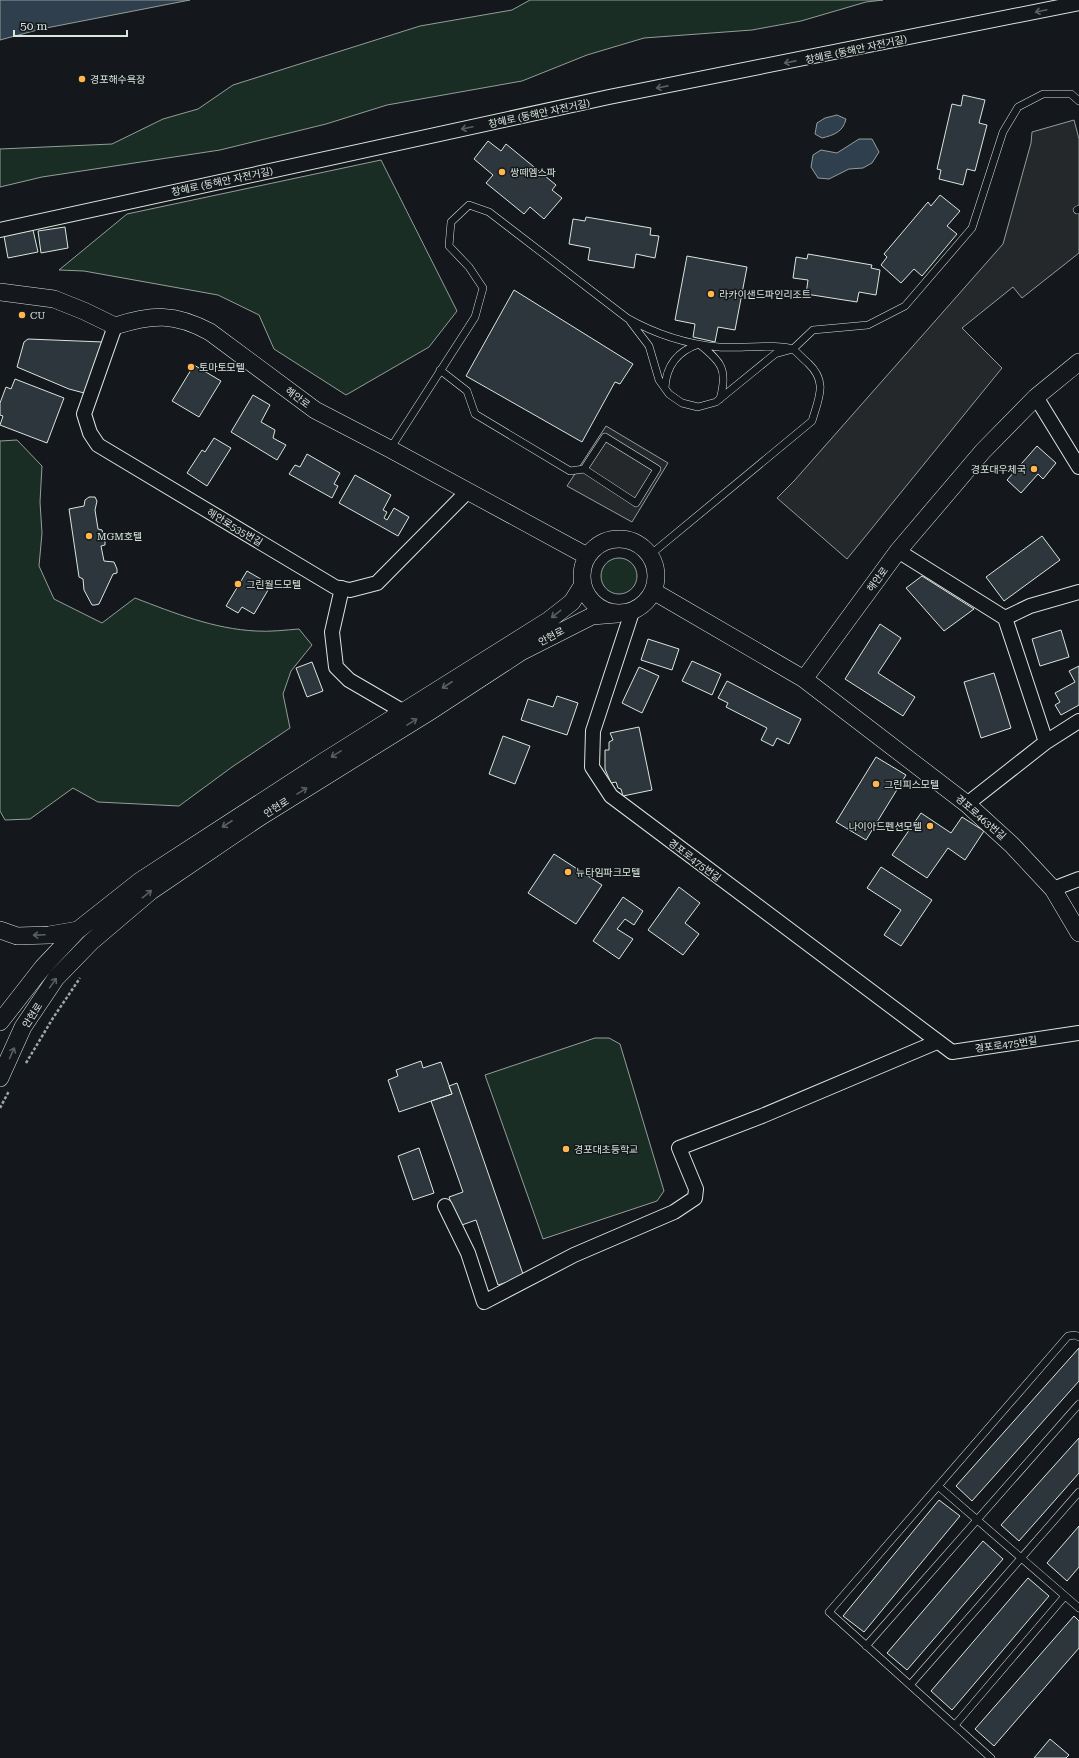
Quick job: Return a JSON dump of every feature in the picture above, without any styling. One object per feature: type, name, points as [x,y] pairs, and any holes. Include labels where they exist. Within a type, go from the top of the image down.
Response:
[{"type":"street","name":"창혜로 (동해안 자전거길)","points":[[0,230],[609,97],[1079,3]]},
{"type":"street","points":[[0,292],[54,299],[115,326]]},
{"type":"street","name":"해안로","points":[[115,326],[134,320],[153,317],[167,317],[192,322],[210,332],[315,410],[587,556]]},
{"type":"street","name":"해안로535번길","points":[[115,326],[84,414],[90,433],[98,445],[335,587],[350,590],[377,583],[467,492]]},
{"type":"street","name":"해안로","points":[[804,679],[898,551],[983,451],[1036,397],[1077,365]]},
{"type":"street","points":[[1036,397],[1079,467]]},
{"type":"street","points":[[618,539],[630,541],[641,546],[650,555],[655,567],[656,579],[653,591],[648,600],[640,607],[624,613],[605,612],[595,606],[587,597],[582,586],[582,566],[587,556],[595,547],[606,541],[618,539]]},
{"type":"street","points":[[898,551],[1005,618],[1046,742]]},
{"type":"street","name":"안현로","points":[[2,1014],[78,930],[146,877],[274,793],[549,620],[572,602],[582,586]]},
{"type":"street","points":[[342,588],[332,632],[336,667],[349,680],[404,712]]},
{"type":"street","points":[[653,591],[804,679]]},
{"type":"street","points":[[1005,618],[1030,606],[1079,592]]},
{"type":"street","name":"안현로","points":[[6,1082],[23,1027],[56,978],[91,942],[151,891],[260,817],[429,712],[521,652],[592,616],[624,613]]},
{"type":"street","name":"경포로475번길","points":[[624,613],[593,731],[592,767],[611,796],[952,1052],[1079,1033]]},
{"type":"street","name":"경포로463번길","points":[[804,679],[967,804],[1012,845],[1053,889],[1079,933]]},
{"type":"street","points":[[967,804],[1046,742],[1079,721]]},
{"type":"street","points":[[1053,889],[1079,878]]},
{"type":"street","points":[[0,930],[17,936],[49,935],[78,930]]},
{"type":"street","points":[[2,1014],[23,1027]]},
{"type":"street","points":[[445,1206],[468,1253],[484,1302],[574,1255],[674,1212],[694,1198],[696,1189],[679,1148],[762,1116],[937,1042]]},
{"type":"lane","points":[[627,318],[649,346],[659,380],[669,394],[682,403],[698,406],[716,402],[774,354],[793,349],[813,330],[868,325],[905,306],[972,228],[1003,132],[1018,107],[1043,94],[1071,94],[1079,100]]},
{"type":"lane","points":[[390,449],[475,316],[483,288],[469,267],[449,246],[451,222],[469,205],[489,212],[627,318],[650,331],[685,342],[720,347],[760,346],[793,349],[816,371],[822,390],[812,421],[650,555]]},
{"type":"lane","points":[[665,388],[669,366],[689,347],[699,344]]},
{"type":"lane","points":[[699,344],[713,355],[722,368],[724,383],[720,399]]},
{"type":"lane","points":[[440,370],[468,391],[475,414],[570,471],[584,470],[636,503],[657,469],[605,437],[584,470]]},
{"type":"lane","points":[[991,1758],[829,1612],[1068,1336],[1075,1335],[1079,1337]]},
{"type":"lane","points":[[866,1646],[1079,1404]]},
{"type":"lane","points":[[938,1486],[1079,1608]]},
{"type":"lane","points":[[910,1685],[1079,1492]]},
{"type":"lane","points":[[955,1725],[1065,1596]]},
{"type":"path","points":[[24,1066],[53,1018],[83,973]]},
{"type":"path","points":[[0,1108],[6,1082]]},
{"type":"green space","points":[[530,0],[883,0],[866,2],[801,21],[752,30],[644,38],[587,55],[522,81],[387,105],[326,124],[220,150],[42,177],[0,187],[0,149],[112,144],[163,119],[198,109],[233,85],[420,26],[512,10]]},
{"type":"green space","points":[[381,160],[457,311],[429,347],[346,395],[274,349],[259,315],[218,295],[84,271],[59,270],[127,214]]},
{"type":"green space","points":[[17,440],[42,466],[40,502],[42,533],[39,566],[54,599],[102,623],[135,598],[210,624],[240,630],[278,631],[299,629],[312,645],[291,671],[283,694],[290,728],[232,767],[179,806],[98,802],[73,788],[30,819],[5,820],[0,811],[0,441]]},
{"type":"green space","points":[[623,558],[632,563],[636,569],[636,583],[632,589],[623,594],[615,594],[606,589],[602,583],[601,572],[606,563],[612,559]]},
{"type":"green space","points":[[595,1038],[609,1038],[620,1044],[664,1191],[657,1201],[543,1239],[485,1075]]},
{"type":"shaded area","points":[[1074,120],[1079,139],[1079,253],[1022,298],[1013,287],[962,328],[1002,368],[847,559],[777,498],[794,481],[1003,244],[1031,143],[1032,132]]},
{"type":"shaded area","points":[[606,426],[668,463],[632,522],[567,486]]},
{"type":"water","points":[[0,0],[190,0],[41,29],[0,40]]},
{"type":"water","points":[[837,115],[846,119],[840,130],[834,134],[822,138],[815,134],[817,123],[825,118]]},
{"type":"water","points":[[859,139],[872,139],[879,152],[872,163],[863,168],[849,169],[829,179],[818,178],[811,167],[813,155],[821,150],[837,153]]},
{"type":"building","points":[[963,95],[985,100],[979,123],[987,125],[975,171],[967,169],[963,185],[939,179],[941,170],[937,169],[952,104],[961,106]]},
{"type":"building","points":[[488,141],[501,151],[506,144],[556,185],[552,190],[562,198],[544,219],[530,207],[524,214],[486,183],[493,175],[474,159]]},
{"type":"building","points":[[940,195],[960,211],[947,226],[957,234],[922,276],[914,269],[901,283],[881,265],[887,257],[884,254],[928,202],[931,206]]},
{"type":"building","points":[[586,217],[651,228],[650,235],[659,236],[655,258],[636,254],[634,268],[588,260],[590,248],[569,244],[573,219],[585,221]]},
{"type":"building","points":[[65,227],[68,248],[41,253],[38,231]]},
{"type":"building","points":[[33,230],[38,252],[8,258],[4,236]]},
{"type":"building","points":[[808,254],[872,265],[871,268],[880,270],[876,295],[859,292],[857,302],[806,294],[808,280],[793,278],[796,257],[807,259]]},
{"type":"building","name":"라카이샌드파인리조트","points":[[687,256],[747,267],[735,330],[718,327],[715,342],[693,337],[695,324],[675,320]]},
{"type":"building","points":[[514,290],[633,364],[620,384],[615,382],[582,442],[466,376]]},
{"type":"building","points":[[28,339],[103,342],[88,394],[69,389],[17,367],[24,342]]},
{"type":"building","points":[[194,365],[221,381],[199,417],[172,401]]},
{"type":"building","points":[[15,379],[64,398],[47,443],[0,425],[3,416],[0,415],[0,403],[6,387],[11,389]]},
{"type":"building","points":[[253,395],[270,405],[261,422],[275,430],[273,438],[286,445],[277,460],[231,432]]},
{"type":"building","points":[[214,438],[231,448],[207,486],[187,473],[202,450],[205,452]]},
{"type":"building","name":"경포대우체국","points":[[1037,446],[1056,463],[1043,479],[1038,474],[1021,493],[1007,480]]},
{"type":"building","points":[[307,454],[340,473],[334,484],[338,486],[332,498],[289,474],[295,465],[300,467]]},
{"type":"building","points":[[355,475],[391,495],[383,510],[387,512],[384,518],[387,520],[394,508],[409,517],[398,536],[339,503]]},
{"type":"building","points":[[89,497],[95,497],[97,501],[95,510],[98,529],[102,530],[105,541],[105,545],[101,546],[104,561],[114,562],[117,569],[117,573],[113,574],[99,604],[95,605],[92,605],[84,590],[83,579],[79,577],[69,509],[84,506],[85,500]]},
{"type":"building","points":[[1042,536],[1060,560],[1004,601],[986,577]]},
{"type":"building","points":[[247,571],[271,585],[254,614],[242,607],[238,613],[226,606]]},
{"type":"building","points":[[922,576],[974,609],[944,631],[906,588]]},
{"type":"building","points":[[880,624],[901,638],[878,673],[915,697],[903,716],[845,679]]},
{"type":"building","points":[[1061,630],[1069,657],[1040,666],[1032,639]]},
{"type":"building","points":[[648,639],[679,649],[672,670],[641,660]]},
{"type":"building","points":[[692,661],[721,674],[712,695],[682,681]]},
{"type":"building","points":[[312,662],[323,691],[307,697],[296,668]]},
{"type":"building","points":[[1079,666],[1079,705],[1061,715],[1055,705],[1060,702],[1055,693],[1075,682],[1069,671]]},
{"type":"building","points":[[639,667],[659,676],[642,713],[622,703]]},
{"type":"building","points":[[994,673],[1011,728],[981,738],[964,682]]},
{"type":"building","points":[[727,681],[801,719],[789,744],[777,738],[773,746],[761,740],[767,728],[726,707],[728,703],[718,698]]},
{"type":"building","points":[[557,696],[578,703],[567,735],[521,720],[528,699],[553,707]]},
{"type":"building","points":[[639,727],[652,790],[623,796],[621,789],[618,788],[616,782],[611,783],[605,769],[605,750],[609,750],[609,742],[613,740],[610,733]]},
{"type":"building","points":[[503,736],[530,746],[515,784],[489,774]]},
{"type":"building","points":[[876,757],[906,775],[866,840],[836,822]]},
{"type":"building","points":[[921,813],[951,833],[962,817],[984,831],[965,860],[948,848],[927,878],[892,855]]},
{"type":"building","points":[[554,854],[602,885],[576,924],[528,893]]},
{"type":"building","points":[[881,867],[932,900],[901,946],[884,935],[901,910],[867,888]]},
{"type":"building","points":[[679,887],[700,903],[685,923],[699,934],[683,955],[648,930]]},
{"type":"building","points":[[623,897],[643,911],[634,925],[625,919],[617,929],[633,939],[619,959],[593,941]]},
{"type":"building","points":[[421,1061],[423,1068],[441,1062],[452,1094],[399,1112],[388,1080],[398,1076],[396,1070]]},
{"type":"building","points":[[457,1083],[524,1277],[498,1285],[476,1220],[459,1226],[449,1197],[463,1192],[431,1101],[452,1094],[449,1086]]},
{"type":"building","points":[[419,1148],[434,1193],[413,1200],[398,1156]]},
{"type":"building","points":[[1079,1348],[1079,1381],[972,1501],[956,1486]]},
{"type":"building","points":[[1079,1438],[1079,1473],[1019,1541],[1001,1525]]},
{"type":"building","points":[[939,1500],[960,1516],[864,1632],[843,1616]]},
{"type":"building","points":[[1079,1526],[1079,1567],[1067,1581],[1047,1563]]},
{"type":"building","points":[[983,1541],[1003,1559],[907,1670],[887,1653]]},
{"type":"building","points":[[1028,1578],[1049,1596],[952,1710],[931,1691]]},
{"type":"building","points":[[1074,1616],[1079,1621],[1079,1648],[994,1746],[975,1729]]},
{"type":"building","points":[[1050,1739],[1069,1755],[1066,1758],[1034,1758]]},
{"type":"place","name":"경포해수욕장","points":[[82,79]]},
{"type":"place","name":"쌍떼엠스파","points":[[502,172]]},
{"type":"place","name":"라카이샌드파인리조트","points":[[711,294]]},
{"type":"place","name":"CU","points":[[22,315]]},
{"type":"place","name":"토마토모텔","points":[[191,367]]},
{"type":"place","name":"경포대우체국","points":[[1034,469]]},
{"type":"place","name":"MGM호텔","points":[[89,536]]},
{"type":"place","name":"그린월드모텔","points":[[238,584]]},
{"type":"place","name":"그린피스모텔","points":[[876,784]]},
{"type":"place","name":"나이아드펜션모텔","points":[[930,826]]},
{"type":"place","name":"뉴타임파크모텔","points":[[568,872]]},
{"type":"place","name":"경포대초등학교","points":[[566,1149]]}]
